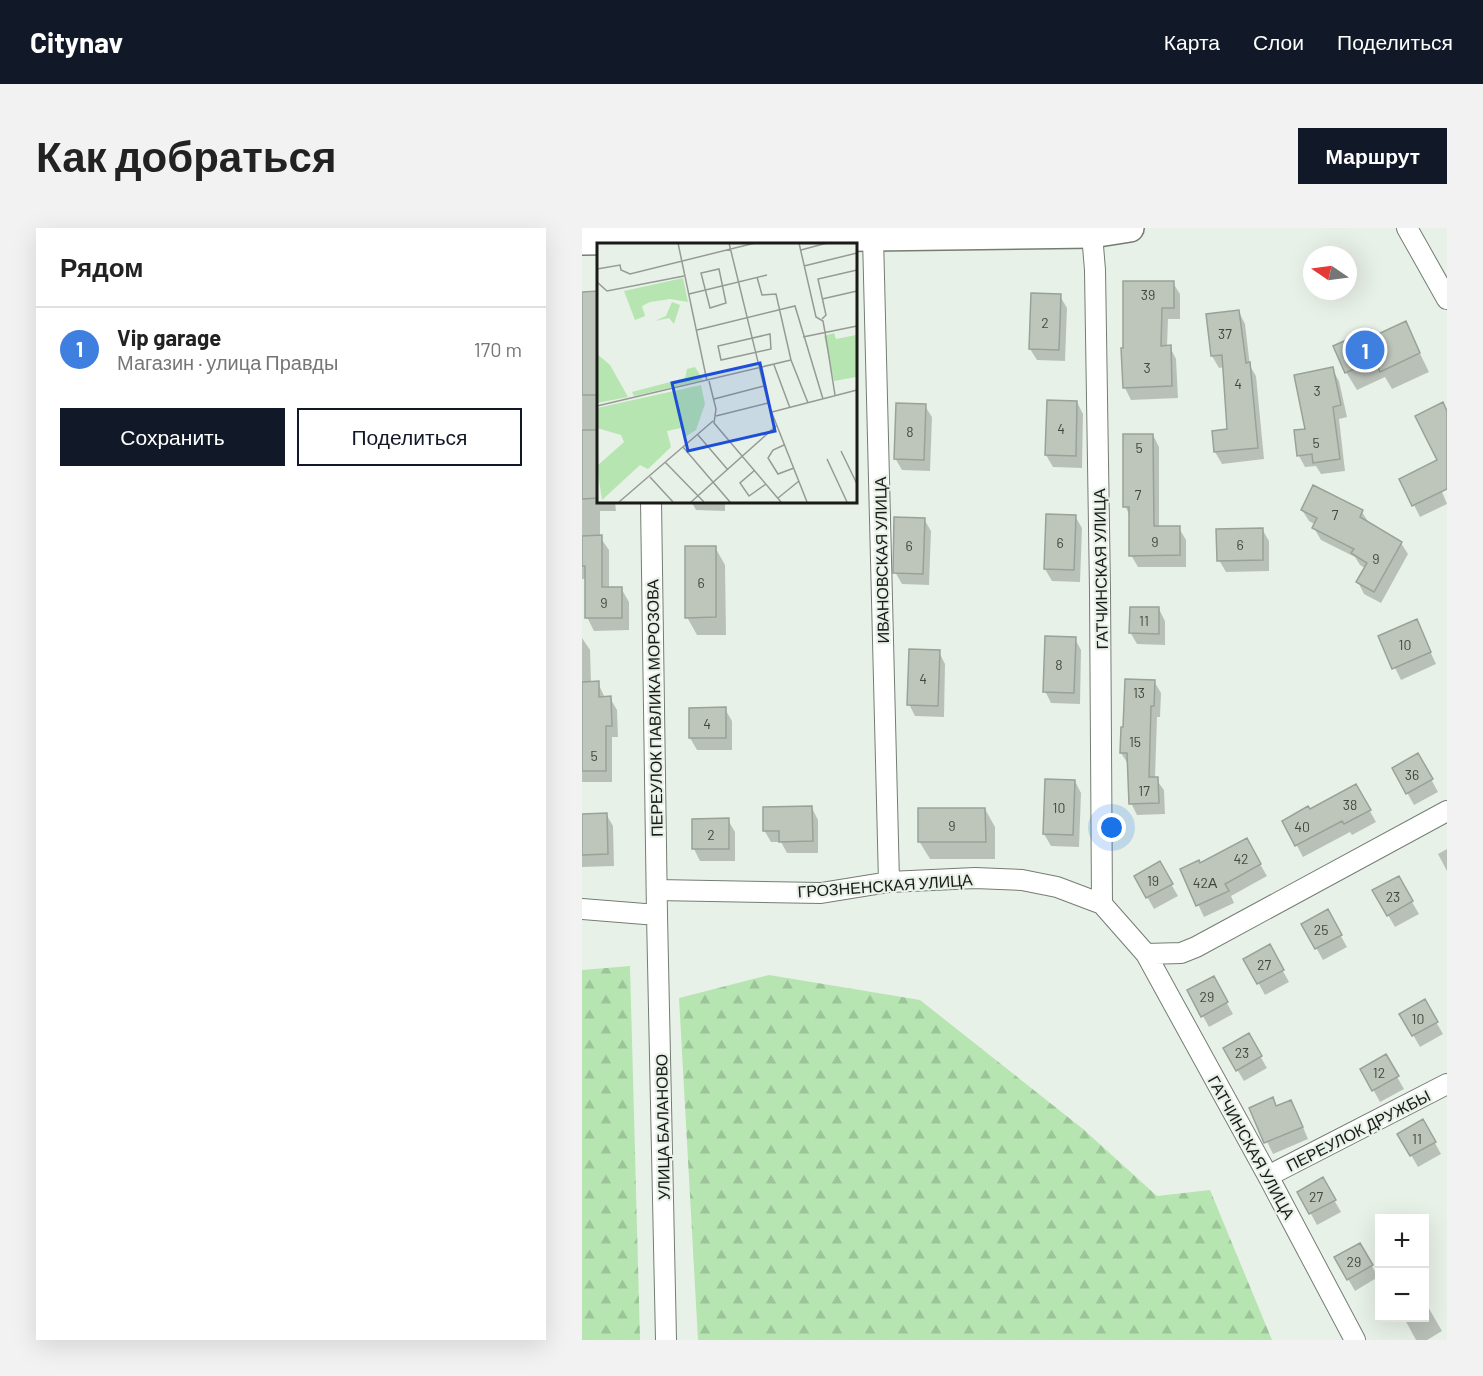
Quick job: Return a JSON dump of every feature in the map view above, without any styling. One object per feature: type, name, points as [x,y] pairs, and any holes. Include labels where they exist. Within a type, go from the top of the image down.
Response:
[{"type":"main road","points":[[582,241],[650,238],[1092,234],[1130,228]]},
{"type":"street","points":[[1407,228],[1447,299]]},
{"type":"street","name":"ГАТЧИНСКАЯ УЛИЦА","points":[[1092,234],[1095,282],[1100,590],[1102,904]]},
{"type":"street","name":"ИВАНОВСКАЯ УЛИЦА","points":[[873,237],[889,882]]},
{"type":"street","name":"ПЕРЕУЛОК ПАВЛИКА МОРОЗОВА","points":[[651,502],[657,915]]},
{"type":"street","points":[[1146,954],[1181,953],[1196,947],[1447,811]]},
{"type":"street","name":"ГРОЗНЕНСКАЯ УЛИЦА","points":[[657,890],[821,893],[889,882],[975,878],[1022,880],[1057,887],[1102,904],[1146,954]]},
{"type":"street","points":[[582,909],[657,915]]},
{"type":"street","name":"УЛИЦА БАЛАНОВО","points":[[657,915],[666,1340]]},
{"type":"street","name":"ГАТЧИНСКАЯ УЛИЦА","points":[[1146,954],[1355,1340]]},
{"type":"street","name":"ПЕРЕУЛОК ДРУЖБЫ","points":[[1268,1176],[1447,1084]]},
{"type":"green space","points":[[630,966],[640,1340],[582,1340],[582,970]]},
{"type":"green space","points":[[769,975],[920,1000],[1083,1129],[1157,1196],[1210,1190],[1272,1340],[698,1340],[679,998]]},
{"type":"building","points":[[1123,281],[1174,281],[1174,308],[1162,308],[1161,346],[1171,345],[1172,386],[1123,388],[1121,348],[1123,348]]},
{"type":"building","points":[[597,291],[597,395],[582,395],[582,292]]},
{"type":"building","points":[[1031,293],[1061,294],[1059,350],[1029,349]]},
{"type":"building","points":[[1239,310],[1246,363],[1250,362],[1258,448],[1214,452],[1212,431],[1227,429],[1222,355],[1211,356],[1206,314]]},
{"type":"building","points":[[1406,321],[1420,353],[1380,372],[1375,360],[1345,373],[1333,346],[1371,329],[1374,336]]},
{"type":"building","points":[[1333,367],[1341,405],[1333,407],[1340,459],[1313,463],[1312,454],[1297,456],[1294,430],[1305,429],[1294,375]]},
{"type":"building","points":[[1047,400],[1077,401],[1076,456],[1045,455]]},
{"type":"building","points":[[1443,402],[1447,411],[1447,489],[1412,506],[1399,479],[1437,460],[1415,416]]},
{"type":"building","points":[[896,403],[926,404],[924,460],[894,459]]},
{"type":"building","points":[[582,430],[597,430],[597,498],[582,499]]},
{"type":"building","points":[[1123,434],[1153,434],[1154,526],[1180,526],[1180,555],[1129,556],[1129,507],[1123,507]]},
{"type":"building","points":[[1313,485],[1363,510],[1360,517],[1402,542],[1374,592],[1356,582],[1367,563],[1351,553],[1354,549],[1312,528],[1317,518],[1301,510]]},
{"type":"building","points":[[1046,514],[1076,515],[1074,570],[1044,569]]},
{"type":"building","points":[[894,517],[925,518],[923,574],[893,573]]},
{"type":"building","points":[[1263,528],[1263,560],[1217,561],[1216,529]]},
{"type":"building","points":[[602,535],[602,587],[622,587],[622,618],[585,618],[585,566],[582,566],[582,536]]},
{"type":"building","points":[[685,546],[716,546],[716,617],[685,618]]},
{"type":"building","points":[[1130,607],[1159,607],[1159,634],[1129,633]]},
{"type":"building","points":[[1417,619],[1431,652],[1392,669],[1378,636]]},
{"type":"building","points":[[1045,636],[1076,637],[1074,693],[1043,692]]},
{"type":"building","points":[[909,649],[940,650],[938,706],[907,705]]},
{"type":"building","points":[[1125,679],[1155,680],[1154,706],[1151,706],[1149,777],[1158,777],[1159,803],[1129,804],[1127,753],[1120,753]]},
{"type":"building","points":[[599,681],[599,697],[611,696],[612,726],[606,726],[606,771],[582,771],[582,682]]},
{"type":"building","points":[[726,707],[726,738],[689,738],[689,708]]},
{"type":"building","points":[[1418,753],[1433,779],[1406,794],[1392,768]]},
{"type":"building","points":[[1045,779],[1075,780],[1073,835],[1043,834]]},
{"type":"building","points":[[1356,784],[1371,810],[1344,824],[1342,821],[1295,846],[1282,821]]},
{"type":"building","points":[[812,806],[813,841],[779,842],[779,831],[763,831],[763,807]]},
{"type":"building","points":[[918,808],[985,808],[986,842],[918,842]]},
{"type":"building","points":[[607,813],[608,854],[582,855],[582,814]]},
{"type":"building","points":[[729,818],[729,849],[692,849],[692,819]]},
{"type":"building","points":[[1247,838],[1261,864],[1225,884],[1229,891],[1196,906],[1180,869],[1199,860],[1200,863]]},
{"type":"building","points":[[1160,861],[1173,884],[1146,898],[1134,876]]},
{"type":"building","points":[[1399,876],[1413,901],[1387,916],[1372,890]]},
{"type":"building","points":[[1328,909],[1342,935],[1315,949],[1301,924]]},
{"type":"building","points":[[1270,944],[1284,970],[1257,984],[1243,959]]},
{"type":"building","points":[[1214,976],[1228,1002],[1201,1017],[1187,990]]},
{"type":"building","points":[[1425,999],[1438,1022],[1412,1036],[1399,1014]]},
{"type":"building","points":[[1249,1033],[1262,1056],[1236,1071],[1223,1048]]},
{"type":"building","points":[[1386,1054],[1399,1076],[1372,1091],[1360,1069]]},
{"type":"building","points":[[1273,1097],[1276,1106],[1291,1100],[1303,1127],[1264,1143],[1249,1108]]},
{"type":"building","points":[[1423,1119],[1436,1142],[1410,1156],[1397,1134]]},
{"type":"building","points":[[1323,1177],[1336,1200],[1309,1214],[1297,1192]]},
{"type":"building","points":[[1360,1243],[1373,1265],[1347,1280],[1334,1257]]},
{"type":"place","name":"Vip garage","points":[[1365,350]]}]
